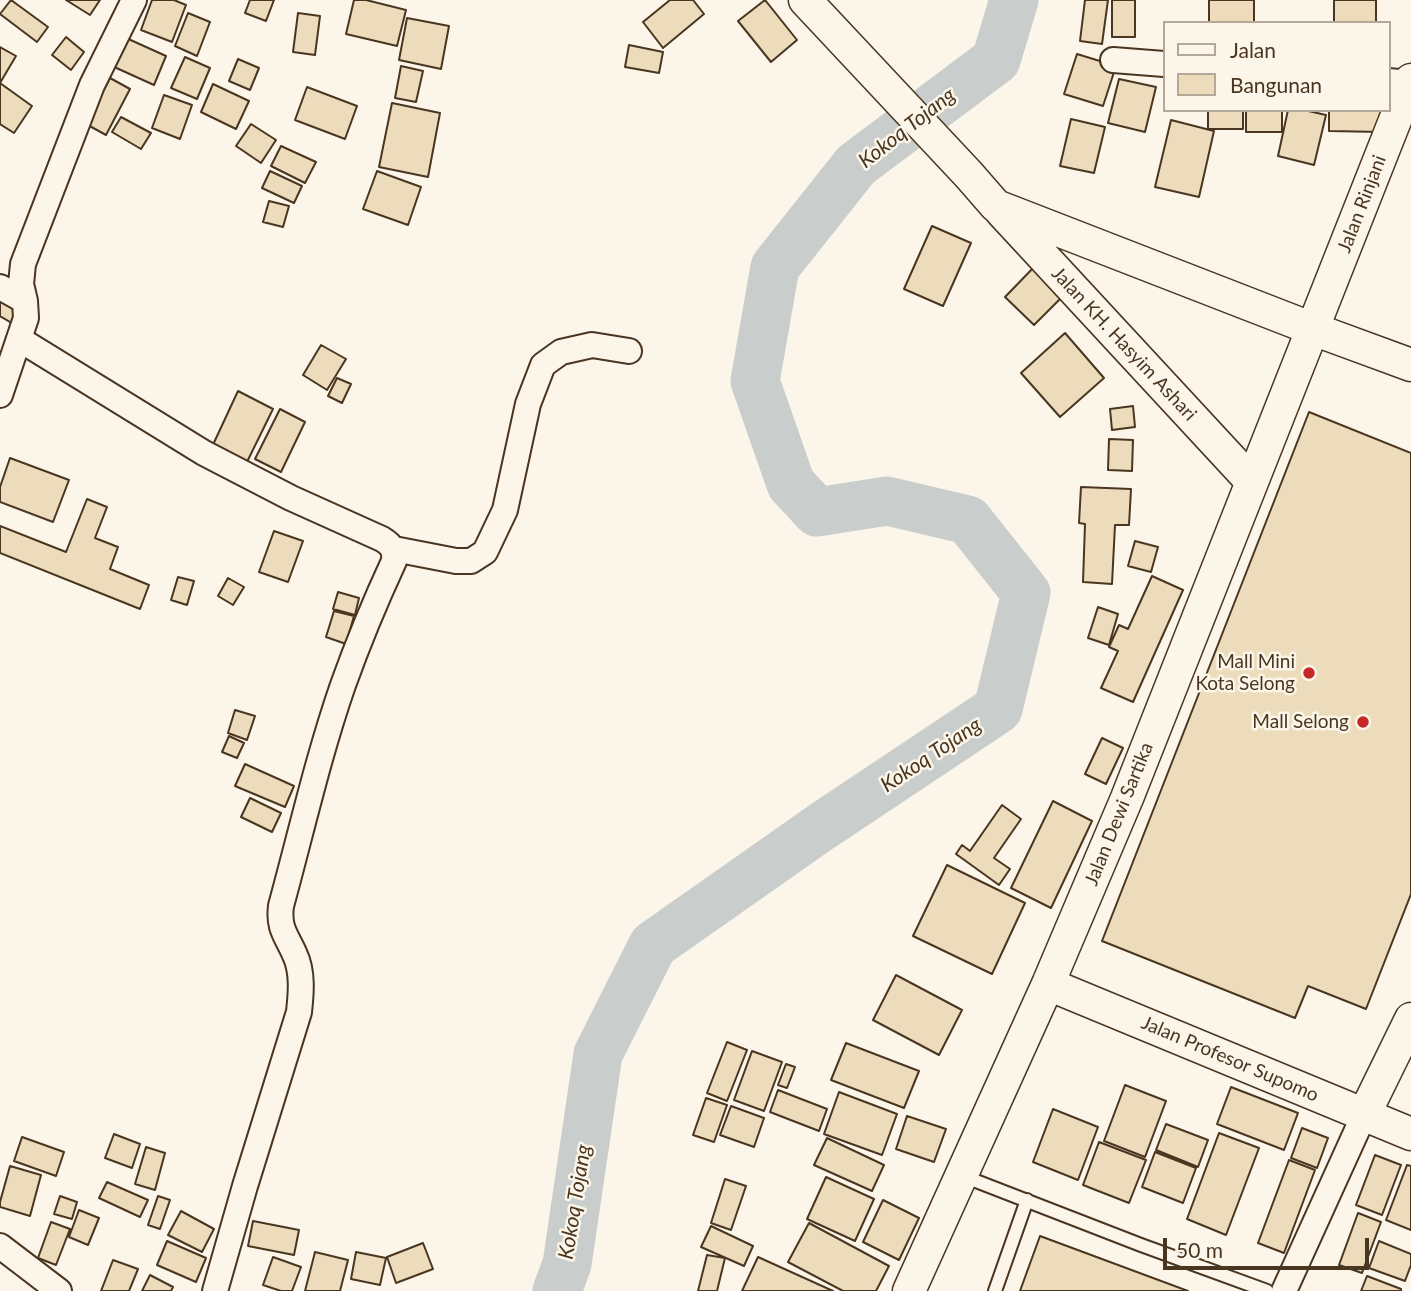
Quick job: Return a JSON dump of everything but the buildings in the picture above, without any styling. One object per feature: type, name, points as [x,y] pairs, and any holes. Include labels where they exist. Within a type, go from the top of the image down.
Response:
[{"type":"street","points":[[0,395],[26,318],[21,284],[23,264],[92,85],[134,0]]},
{"type":"street","name":"Jalan KH. Hasyim Ashari","points":[[805,0],[1252,482]]},
{"type":"street","points":[[1114,60],[1162,64]]},
{"type":"street","name":"Jalan Rinjani","points":[[1313,329],[1403,81]]},
{"type":"street","name":"Jalan KH. Hasyim Ashari","points":[[996,206],[1411,365]]},
{"type":"street","points":[[0,287],[25,301]]},
{"type":"street","name":"Jalan Dewi Sartika","points":[[909,1291],[1048,984],[1126,798],[1313,329]]},
{"type":"street","points":[[19,339],[204,453],[291,498],[382,539],[394,549],[456,561],[471,561],[485,552],[505,510],[528,404],[543,365],[561,352],[592,345],[629,351]]},
{"type":"street","points":[[215,1291],[299,1012],[299,970],[296,956],[282,930],[281,906],[342,687],[371,610],[394,561],[394,549]]},
{"type":"street","name":"Jalan Profesor Supomo","points":[[1048,984],[1411,1134]]},
{"type":"street","points":[[1284,1291],[1411,1019]]},
{"type":"street","points":[[0,1246],[59,1291]]},
{"type":"lane","points":[[962,1175],[1267,1291]]},
{"type":"lane","points":[[995,1291],[1027,1200]]},
{"type":"waterway","name":"Kokoq Tojang","points":[[557,1291],[567,1264],[598,1054],[653,945],[821,827],[998,709],[1026,593],[968,520],[887,501],[817,512],[791,484],[755,381],[775,267],[856,165],[996,60],[1014,0]]},
{"type":"place","name":"Mall Mini Kota Selong","points":[[1309,673]]},
{"type":"place","name":"Mall Selong","points":[[1363,722]]}]
